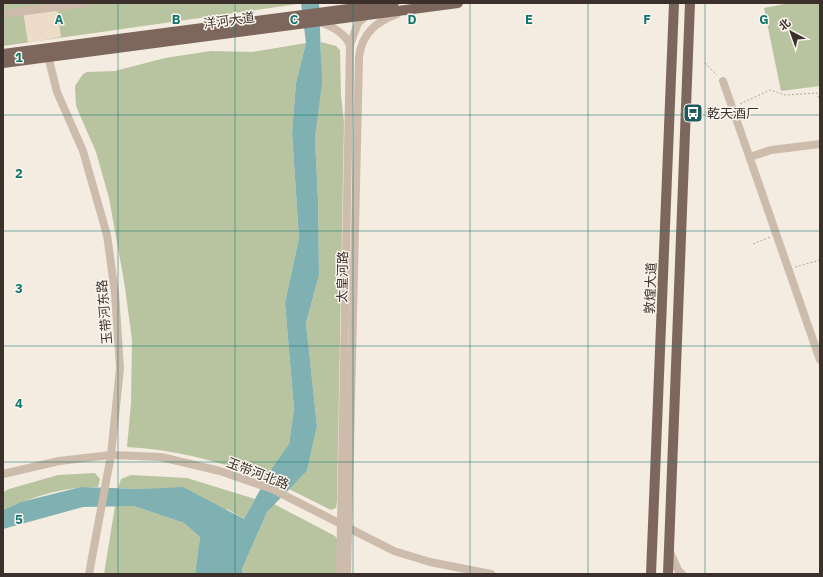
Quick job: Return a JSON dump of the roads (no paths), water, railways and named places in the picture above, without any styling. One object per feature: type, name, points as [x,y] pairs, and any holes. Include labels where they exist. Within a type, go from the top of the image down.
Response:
[{"type":"main road","name":"洋河大道","points":[[3,63],[360,15],[380,5],[394,3]]},
{"type":"main road","name":"洋河大道","points":[[3,54],[458,3]]},
{"type":"main road","name":"敦煌大道","points":[[651,574],[674,3]]},
{"type":"main road","points":[[668,574],[690,3]]},
{"type":"street","points":[[3,14],[86,3]]},
{"type":"street","name":"太皇河路","points":[[340,574],[345,527],[359,57],[362,42],[371,29],[385,18],[411,9]]},
{"type":"street","points":[[359,57],[360,15]]},
{"type":"street","name":"太皇河路","points":[[347,574],[345,527],[350,45],[360,15]]},
{"type":"street","points":[[314,21],[334,27],[348,40],[350,45]]},
{"type":"street","name":"玉带河东路","points":[[48,56],[57,92],[83,151],[107,235],[115,293],[120,368],[111,455],[101,516],[89,574]]},
{"type":"street","points":[[723,81],[820,360]]},
{"type":"street","points":[[750,157],[771,150],[820,144]]},
{"type":"street","name":"玉带河北路","points":[[3,474],[59,461],[111,455],[161,457],[220,471],[272,489],[345,527],[401,553],[430,562],[491,574]]},
{"type":"street","points":[[669,550],[678,570],[682,574]]},
{"type":"water","points":[[301,3],[319,3],[322,83],[315,138],[319,275],[306,323],[317,426],[307,471],[267,512],[242,569],[243,574],[195,574],[200,537],[184,523],[134,506],[83,507],[3,529],[3,510],[21,502],[81,487],[143,489],[183,487],[244,519],[271,470],[289,444],[294,409],[285,303],[299,238],[292,133],[296,83],[306,43]]},
{"type":"place","name":"乾天酒厂","points":[[693,113]]}]
